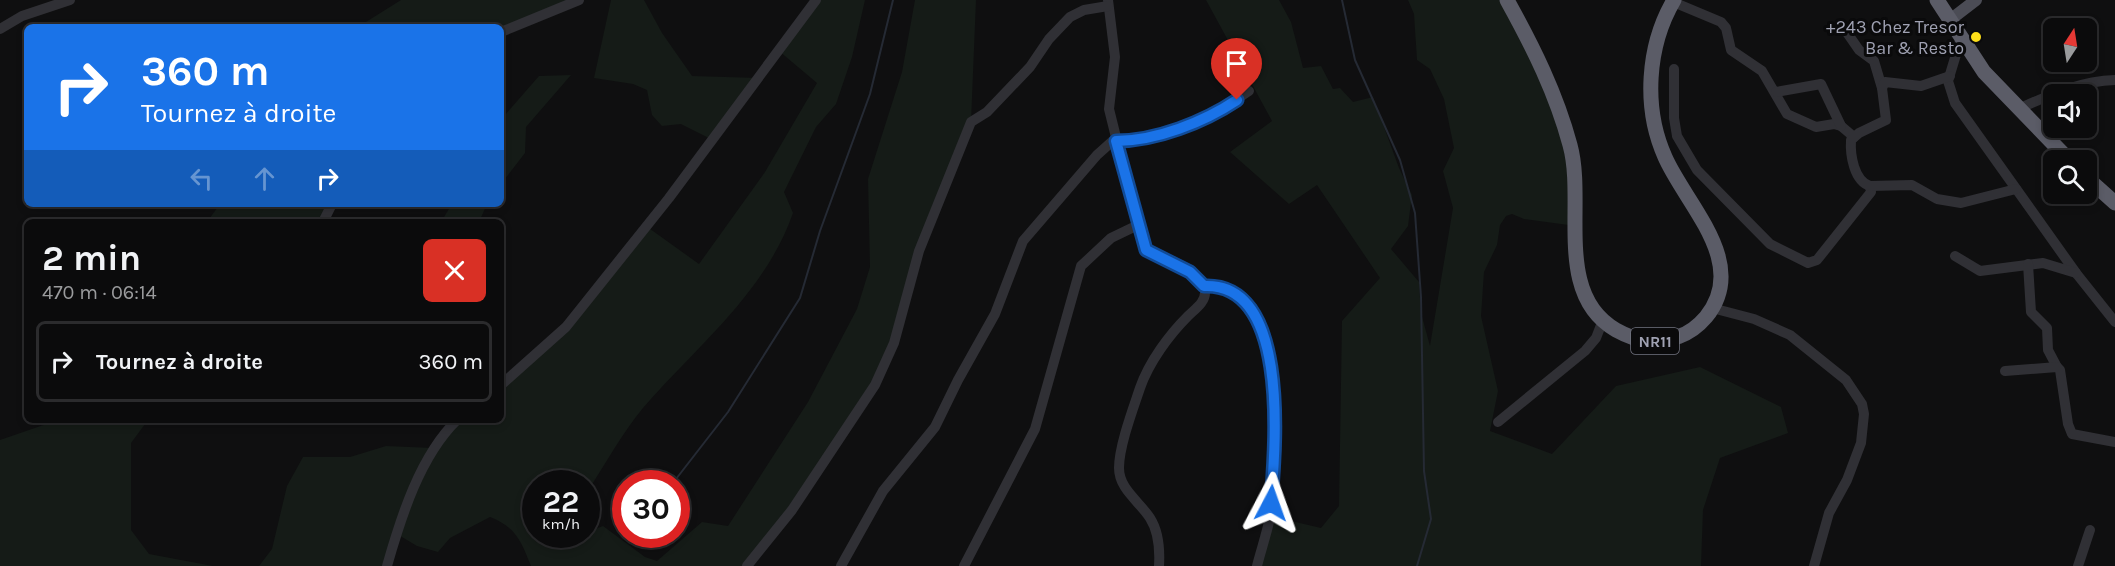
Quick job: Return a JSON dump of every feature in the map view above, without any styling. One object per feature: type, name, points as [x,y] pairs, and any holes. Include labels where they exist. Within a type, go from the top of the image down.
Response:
[{"type":"highway","name":"NR11","points":[[1507,0],[1554,92],[1570,146],[1576,185],[1576,262],[1587,301],[1603,320],[1625,335],[1641,340],[1672,340],[1694,329],[1712,308],[1718,295],[1720,278],[1717,248],[1665,157],[1657,135],[1651,92],[1653,59],[1663,18],[1673,1]]},
{"type":"highway","points":[[1937,0],[1984,72],[2059,150]]},
{"type":"highway","points":[[2097,187],[2115,203]]},
{"type":"main road","points":[[1950,20],[1976,0]]},
{"type":"street","points":[[0,29],[22,16],[70,0]]},
{"type":"street","points":[[504,31],[579,0]]},
{"type":"street","points":[[504,382],[566,327],[675,190],[816,0]]},
{"type":"street","points":[[1673,1],[1720,22],[1726,28],[1731,50],[1762,71],[1787,114],[1816,128],[1834,124],[1841,126],[1854,137]]},
{"type":"street","points":[[747,566],[792,510],[875,386],[894,343],[919,251],[971,122],[987,112],[1030,67],[1049,39],[1070,17],[1108,3],[1115,57],[1109,89],[1109,109],[1146,250],[1190,272],[1204,286],[1205,294],[1202,302],[1174,329],[1144,379],[1119,467],[1128,491],[1150,518],[1156,531],[1160,547],[1160,566]]},
{"type":"street","points":[[1841,24],[1859,50],[1874,61],[1882,88],[1886,120],[1854,137]]},
{"type":"street","points":[[1961,38],[1948,81],[1955,103],[2076,273],[2115,322]]},
{"type":"street","points":[[1674,69],[1674,118],[1677,136],[1697,170],[1770,244],[1808,263],[1816,260],[1871,192],[1870,186]]},
{"type":"street","points":[[1882,88],[1888,80],[1900,85],[1921,86],[1950,76]]},
{"type":"street","points":[[2018,109],[2061,90],[2098,80],[2115,80]]},
{"type":"street","points":[[1776,93],[1821,84],[1841,126]]},
{"type":"street","points":[[842,566],[883,491],[935,427],[995,314],[1023,241],[1096,155],[1116,139],[1156,136],[1224,109],[1249,91]]},
{"type":"street","points":[[1854,137],[1851,159],[1860,178],[1870,186],[1912,185],[1937,199],[1961,203],[2016,189]]},
{"type":"street","points":[[964,566],[1035,429],[1081,266],[1111,238],[1138,225]]},
{"type":"street","points":[[1955,256],[1980,270],[2043,262],[2076,273]]},
{"type":"street","points":[[2028,264],[2031,312],[2047,328],[2048,350],[2060,370],[2068,424],[2072,434],[2115,442]]},
{"type":"street","points":[[1204,286],[1224,288],[1245,302],[1256,317],[1273,377],[1275,434],[1270,516],[1257,566]]},
{"type":"street","points":[[1712,308],[1762,322],[1790,335],[1846,380],[1862,404],[1864,414],[1861,443],[1847,480],[1829,513],[1814,566]]},
{"type":"street","points":[[1498,422],[1585,351],[1596,338],[1603,320]]},
{"type":"street","points":[[2005,371],[2052,365],[2057,367]]},
{"type":"street","points":[[387,566],[413,492],[433,448],[454,423]]},
{"type":"street","points":[[2078,566],[2090,530]]},
{"type":"shaded area","points":[[401,0],[579,0],[504,26],[504,24],[363,24]]},
{"type":"shaded area","points":[[611,0],[644,0],[662,33],[692,76],[759,78],[713,140],[681,124],[662,126],[652,115],[647,90],[633,84],[594,78]]},
{"type":"shaded area","points":[[816,0],[865,0],[852,57],[836,104],[816,127],[784,192],[793,213],[781,242],[765,268],[728,317],[643,408],[600,471],[522,470],[522,546],[512,530],[490,517],[450,538],[438,552],[417,546],[397,534],[387,566],[259,566],[272,549],[287,486],[303,457],[350,457],[386,446],[433,448],[454,423],[504,423],[504,382],[553,340],[646,226],[699,264],[765,172],[817,83],[779,51]]},
{"type":"shaded area","points":[[915,0],[976,0],[971,122],[875,385],[747,566],[531,566],[524,549],[600,548],[600,527],[603,526],[612,533],[612,548],[633,548],[645,557],[657,561],[672,548],[690,548],[690,532],[702,522],[728,526],[808,402],[857,309],[870,267],[868,179],[902,72]]},
{"type":"shaded area","points":[[1206,0],[1279,0],[1291,22],[1303,68],[1321,66],[1333,89],[1340,88],[1353,102],[1373,97],[1399,168],[1412,195],[1408,226],[1391,249],[1419,282],[1421,313],[1430,346],[1453,208],[1443,171],[1454,148],[1444,99],[1430,69],[1417,60],[1414,14],[1408,0],[1507,0],[1559,110],[1576,226],[1524,219],[1512,214],[1506,216],[1500,225],[1497,245],[1484,272],[1481,316],[1498,391],[1490,431],[1552,454],[1616,386],[1700,367],[1781,407],[1788,433],[1720,458],[1703,510],[1701,566],[1257,566],[1270,516],[1321,528],[1339,506],[1342,321],[1380,278],[1317,185],[1289,204],[1230,152],[1272,121]]},
{"type":"shaded area","points":[[571,75],[526,127],[525,153],[504,180],[504,116],[539,76]]},
{"type":"shaded area","points":[[218,207],[330,207],[324,219],[209,219]]},
{"type":"shaded area","points":[[450,207],[486,207],[480,219],[443,219]]},
{"type":"shaded area","points":[[49,423],[146,423],[131,443],[131,530],[149,554],[213,566],[0,566],[0,440]]},
{"type":"waterway","points":[[683,470],[728,412],[800,298],[820,231],[870,94],[893,0]]},
{"type":"waterway","points":[[1342,0],[1355,60],[1400,160],[1415,213],[1421,297],[1424,471],[1431,519],[1417,566]]},
{"type":"place","name":"+243 Chez Tresor Bar & Resto","points":[[1976,37]]},
{"type":"route","points":[[1237,100],[1224,109],[1156,136],[1131,141],[1116,141],[1142,243],[1146,250],[1190,272],[1204,286],[1224,288],[1233,292],[1245,302],[1256,317],[1273,377],[1275,434],[1271,503]]}]
